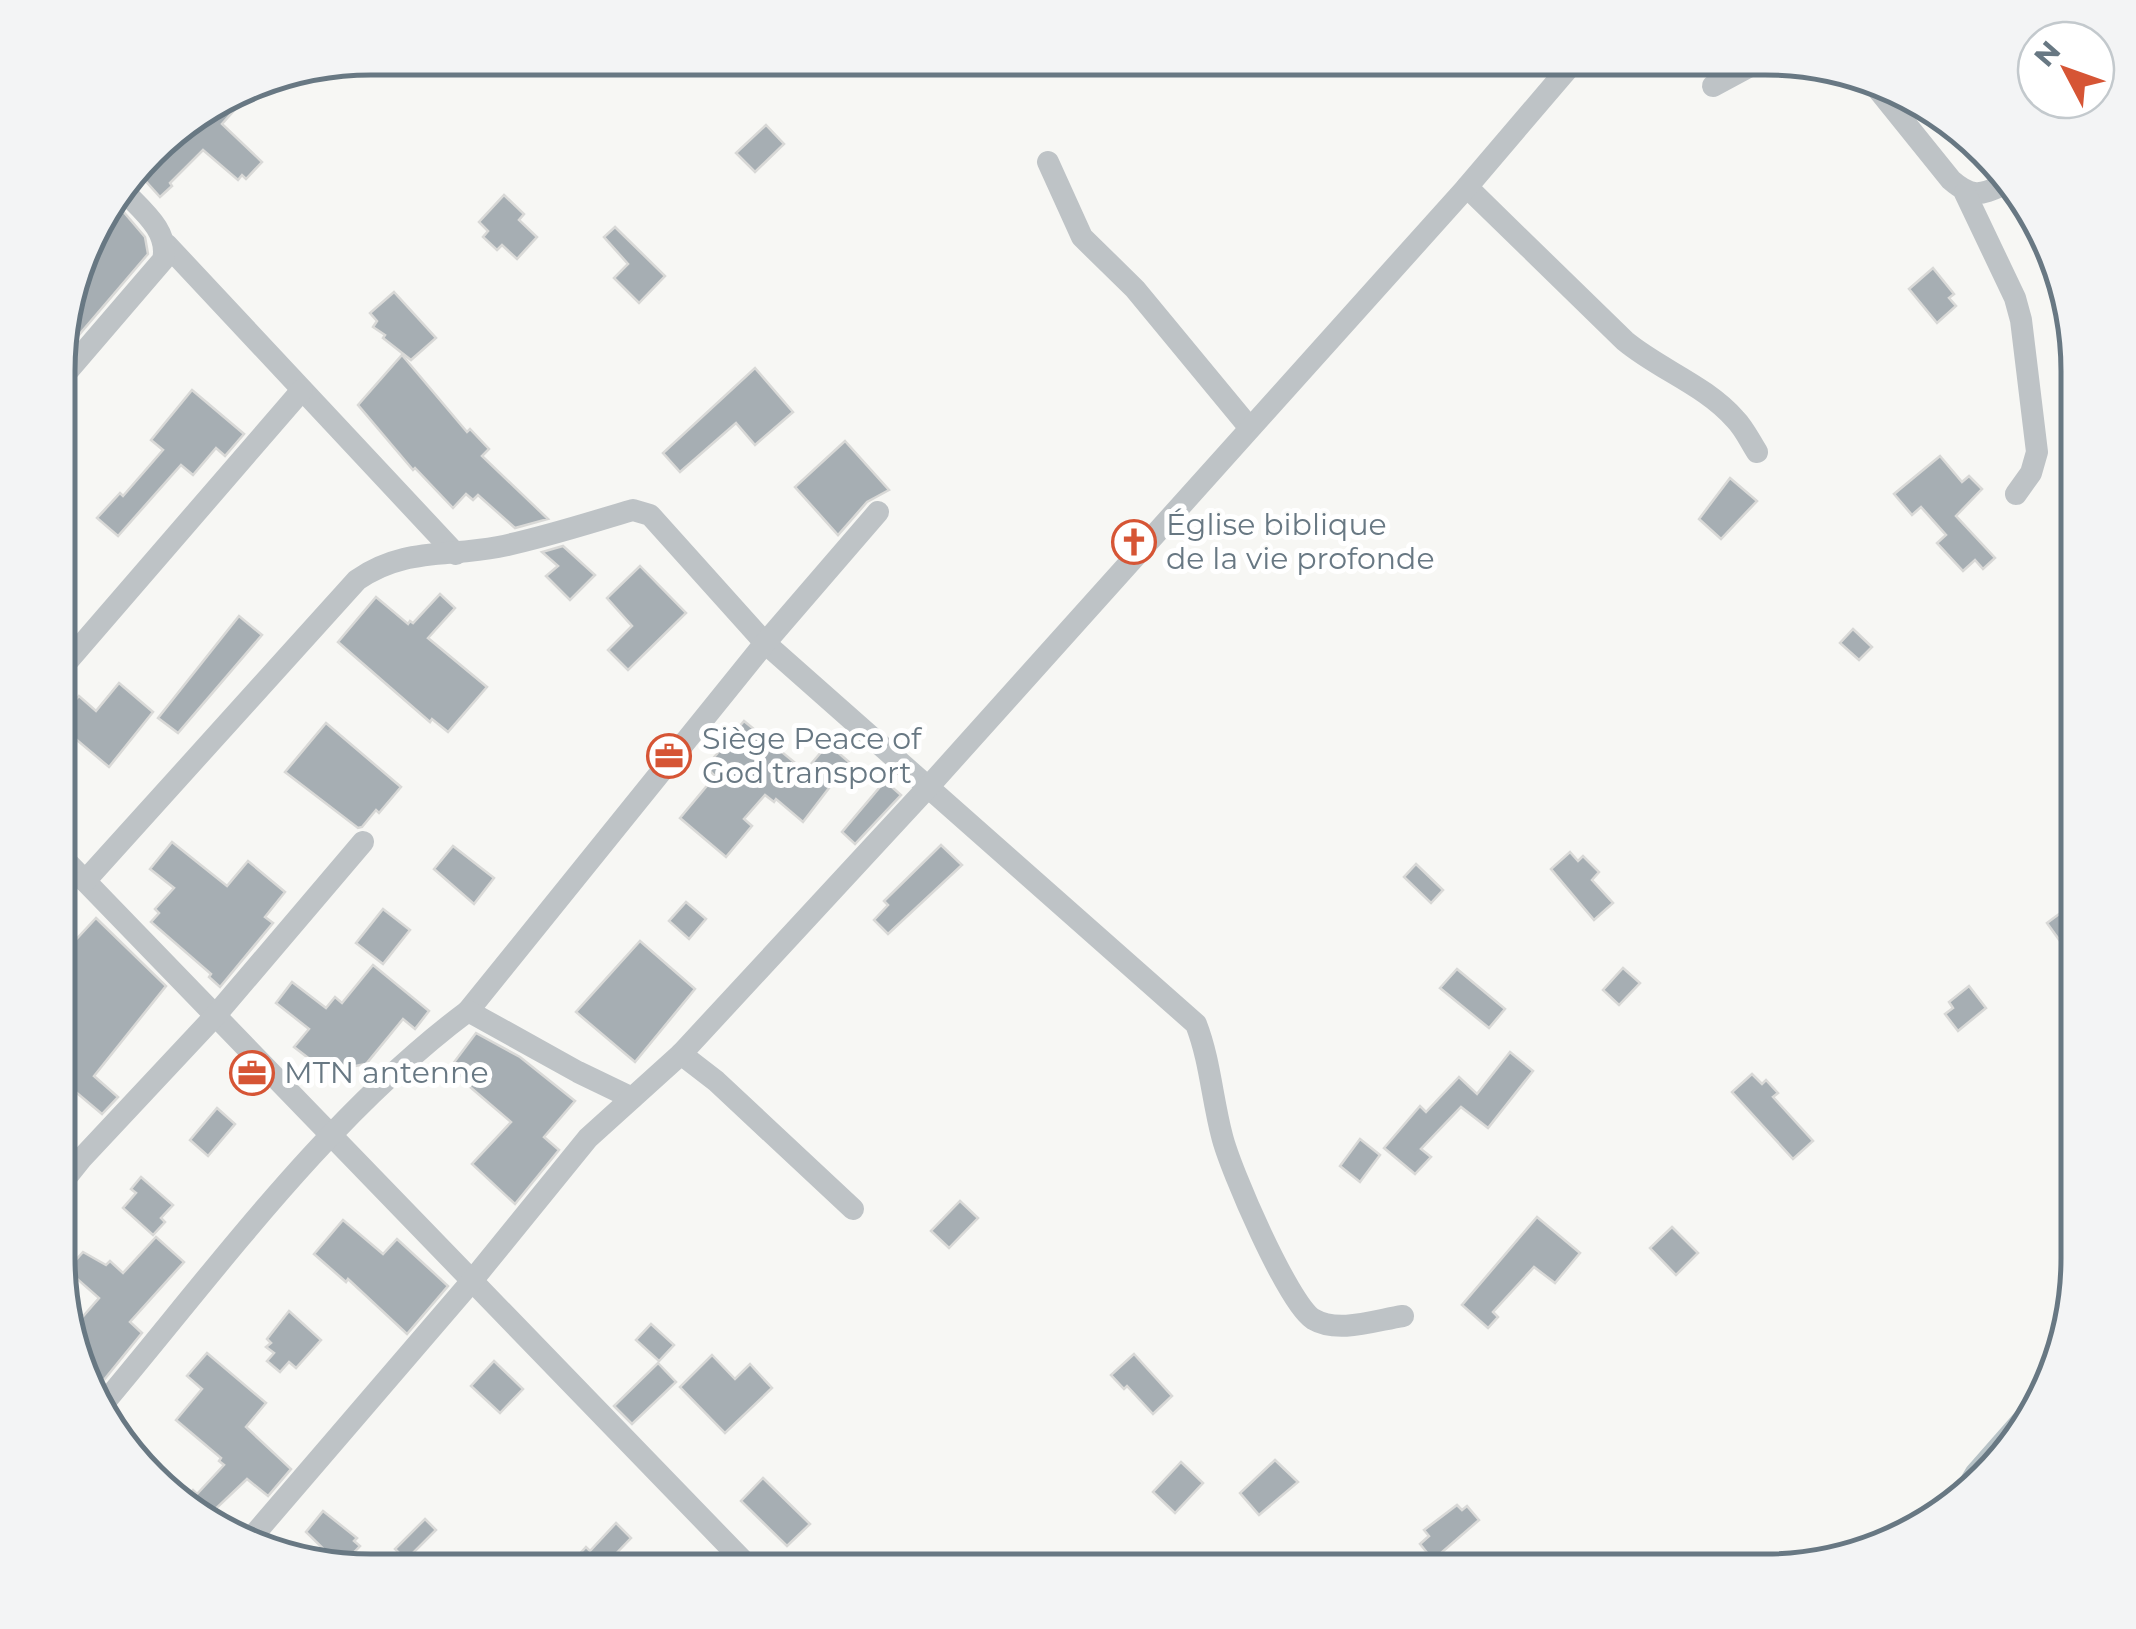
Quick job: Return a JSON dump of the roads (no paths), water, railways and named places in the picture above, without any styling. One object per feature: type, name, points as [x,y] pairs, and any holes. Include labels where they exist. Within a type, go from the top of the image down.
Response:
[{"type":"street","points":[[257,1531],[471,1282],[588,1138],[681,1054],[930,785],[1467,187],[1562,76]]},
{"type":"street","points":[[1712,86],[1731,76]]},
{"type":"street","points":[[1889,103],[1965,193],[2015,298],[2037,452],[2032,472],[2016,494]]},
{"type":"street","points":[[1048,162],[1082,237],[1135,289],[1249,427]]},
{"type":"street","points":[[1467,187],[1625,341],[1647,359],[1711,396],[1738,421],[1757,452]]},
{"type":"street","points":[[1965,193],[1983,193],[1997,187]]},
{"type":"street","points":[[131,199],[167,245],[456,554]]},
{"type":"street","points":[[76,355],[163,260],[167,245]]},
{"type":"street","points":[[75,652],[302,390]]},
{"type":"street","points":[[85,881],[357,580],[380,564],[404,556],[456,554],[503,546],[633,510],[650,515],[765,643],[1196,1024],[1235,1176],[1295,1300],[1312,1318],[1334,1326],[1403,1316]]},
{"type":"street","points":[[110,1397],[329,1136],[410,1057],[468,1012],[765,643],[878,512]]},
{"type":"street","points":[[76,1167],[216,1016],[363,842]]},
{"type":"street","points":[[76,871],[737,1553]]},
{"type":"street","points":[[468,1012],[632,1098]]},
{"type":"street","points":[[681,1054],[716,1081],[853,1209]]},
{"type":"waterway","points":[[1965,1476],[2014,1418]]},
{"type":"place","name":"Église biblique de la vie profonde","points":[[1134,542]]},
{"type":"place","name":"Siège Peace of God transport","points":[[669,756]]},
{"type":"place","name":"MTN antenne","points":[[252,1073]]}]
